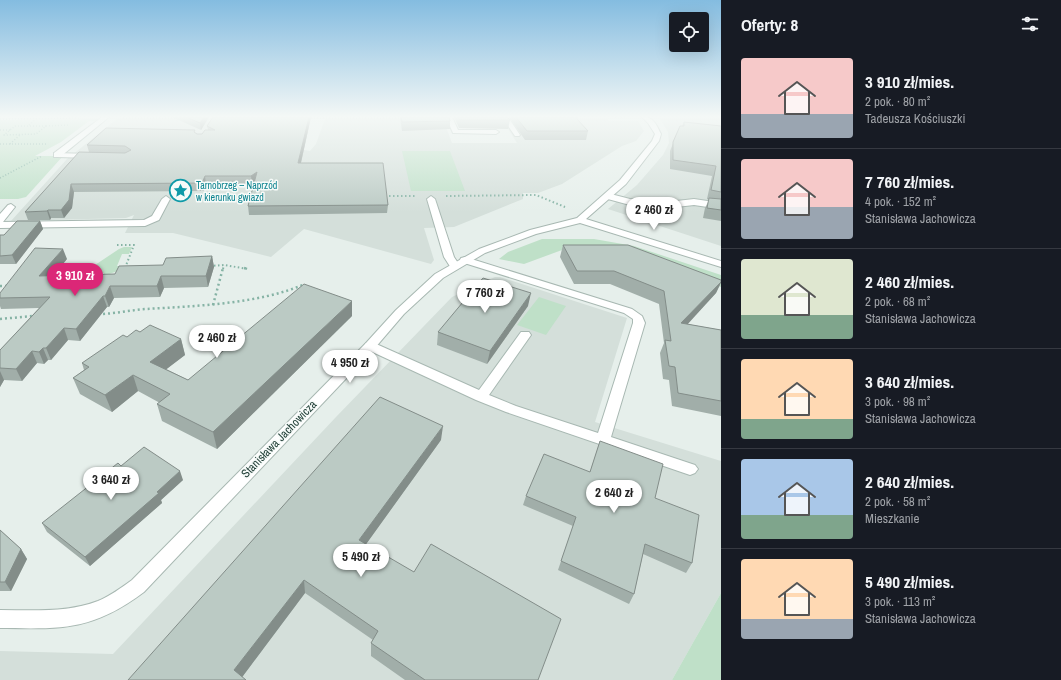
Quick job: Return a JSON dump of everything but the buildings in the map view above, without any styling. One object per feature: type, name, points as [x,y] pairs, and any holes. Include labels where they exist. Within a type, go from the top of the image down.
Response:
[{"type":"street","points":[[66,149],[57,155],[98,156]]},
{"type":"street","name":"Stanisława Jachowicza","points":[[0,619],[69,619],[90,614],[120,600],[138,586],[370,346],[405,307],[439,276],[482,251],[533,232],[580,220],[623,182],[649,149]]},
{"type":"street","points":[[607,196],[630,202],[659,206],[694,202],[721,206]]},
{"type":"street","points":[[0,224],[145,223],[156,218],[166,199]]},
{"type":"street","points":[[431,199],[449,257],[460,263],[628,311],[638,318],[639,323],[603,440]]},
{"type":"street","points":[[0,220],[11,207]]},
{"type":"street","points":[[580,220],[620,231],[721,264]]},
{"type":"street","points":[[481,397],[525,335]]},
{"type":"street","points":[[370,346],[510,409],[690,469]]},
{"type":"path","points":[[0,178],[44,155]]},
{"type":"path","points":[[444,196],[536,195],[565,207]]},
{"type":"path","points":[[390,196],[421,196]]},
{"type":"path","points":[[117,245],[134,246],[124,272]]},
{"type":"path","points":[[209,266],[224,265],[248,269]]},
{"type":"path","points":[[213,305],[224,265]]},
{"type":"path","points":[[95,314],[117,314],[137,310],[213,305],[287,292],[305,284]]},
{"type":"path","points":[[0,286],[8,286]]},
{"type":"path","points":[[0,320],[40,316]]},
{"type":"shaded area","points":[[80,149],[296,149],[310,151],[312,149],[618,149],[562,184],[538,193],[523,193],[523,199],[454,227],[424,228],[434,260],[431,264],[304,229],[271,257],[173,233],[125,233],[134,215],[126,218],[11,221],[67,159]]},
{"type":"shaded area","points":[[666,149],[721,149],[721,246],[608,209],[637,185],[663,155]]},
{"type":"shaded area","points":[[495,277],[500,277],[627,318],[595,422],[721,461],[721,593],[672,680],[0,680],[0,651],[113,654],[336,417],[452,297]]},
{"type":"green space","points":[[0,149],[48,149],[35,156],[63,156],[26,197],[18,199],[0,199]]},
{"type":"green space","points":[[402,151],[450,151],[465,191],[411,191]]},
{"type":"green space","points":[[542,239],[594,239],[634,246],[721,275],[721,287],[621,249],[562,250],[524,264],[499,259],[508,252]]},
{"type":"green space","points":[[124,247],[132,247],[129,254],[122,254],[117,266],[124,266],[118,271],[103,276],[104,273],[90,272],[89,269]]},
{"type":"green space","points":[[539,297],[566,306],[546,335],[517,325]]},
{"type":"green space","points":[[721,593],[721,680],[672,680]]},
{"type":"place","name":"Tarnobrzeg – Naprzód w kierunku gwiazd","points":[[181,191]]}]
